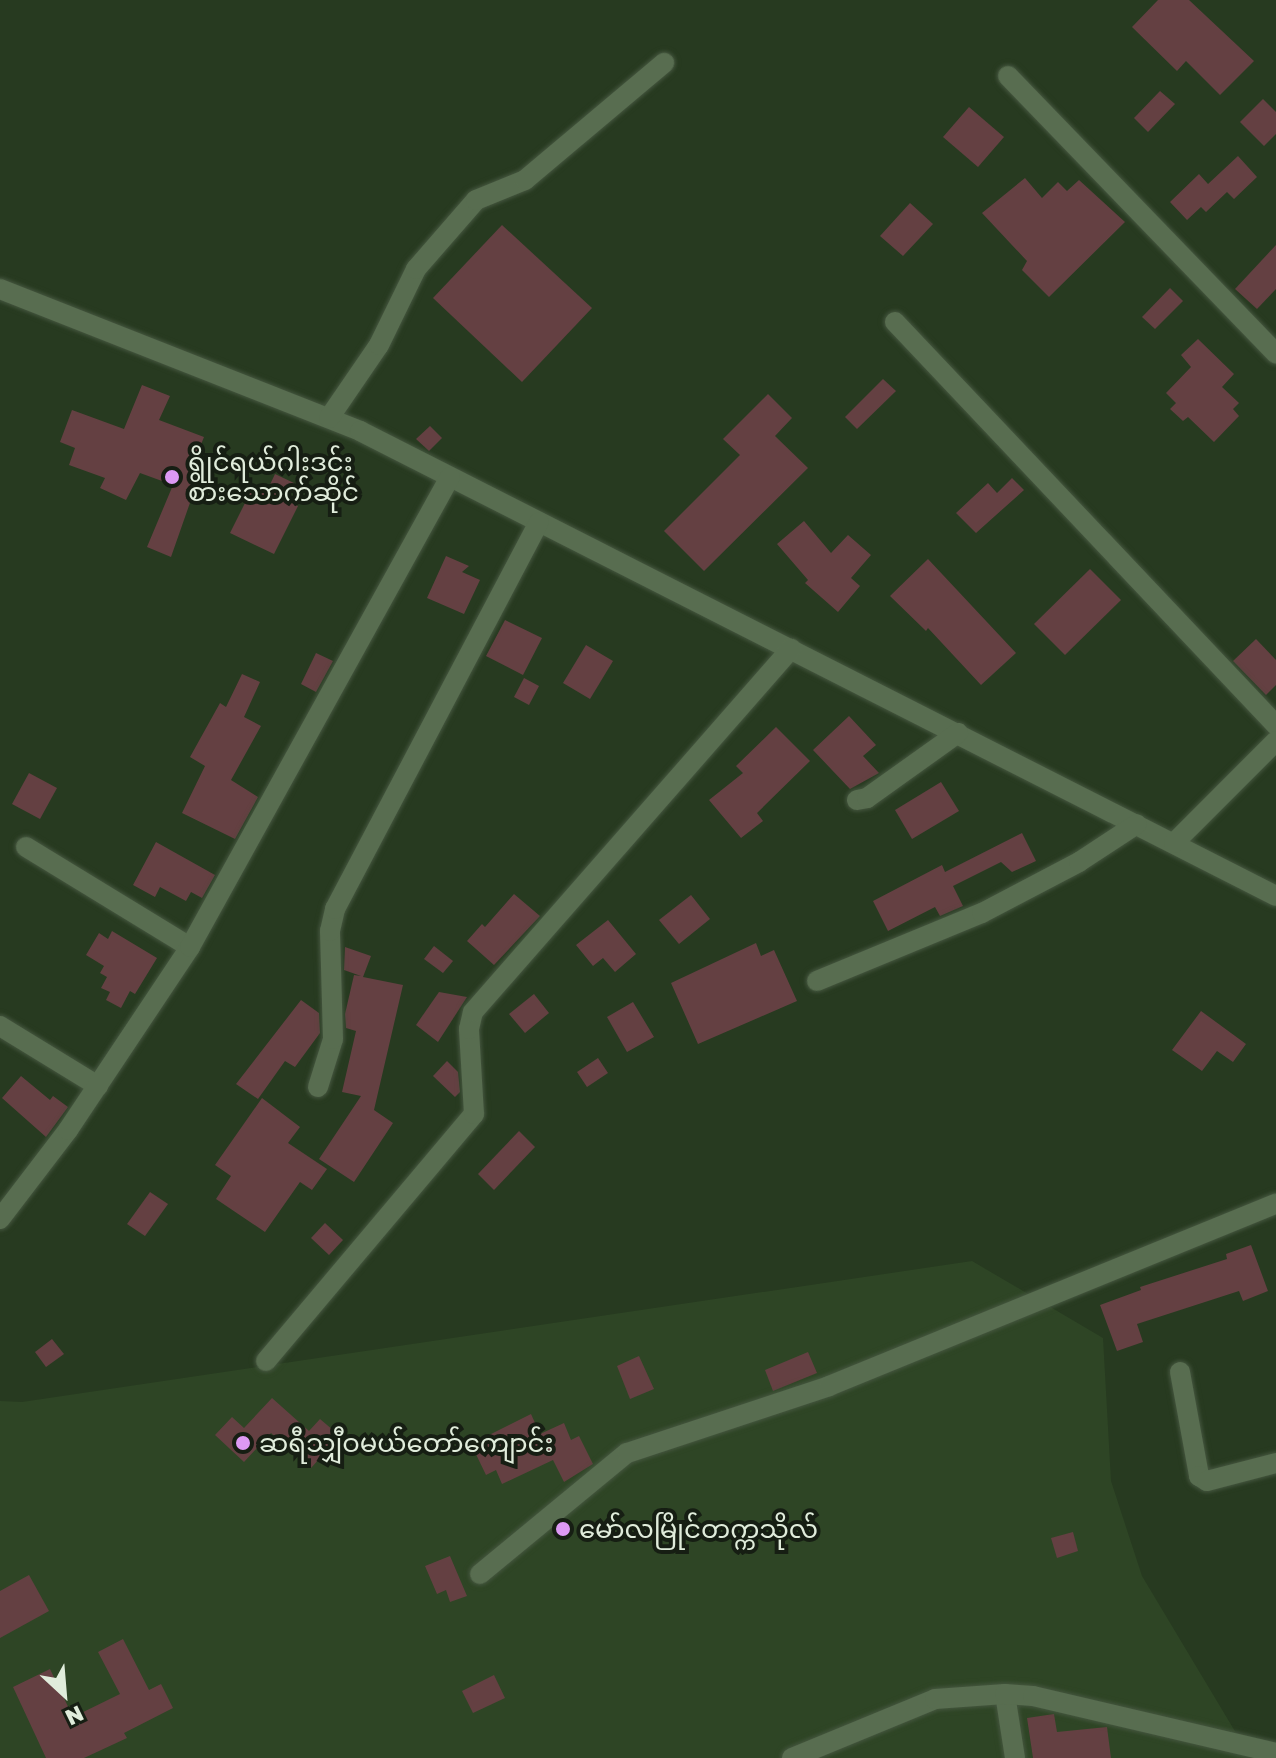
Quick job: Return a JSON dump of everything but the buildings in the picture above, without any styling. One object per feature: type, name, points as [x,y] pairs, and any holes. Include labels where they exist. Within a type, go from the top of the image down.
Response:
[{"type":"street","points":[[329,418],[379,345],[416,269],[476,200],[525,180],[664,63]]},
{"type":"street","points":[[1008,76],[1276,354]]},
{"type":"street","points":[[0,289],[329,418],[1276,896]]},
{"type":"street","points":[[895,322],[1276,725]]},
{"type":"street","points":[[0,1219],[98,1086],[190,947],[450,477]]},
{"type":"street","points":[[318,1087],[333,1039],[330,931],[335,909],[539,522]]},
{"type":"street","points":[[266,1361],[415,1188],[474,1114],[476,1103],[469,1029],[473,1012],[791,649]]},
{"type":"street","points":[[857,800],[867,798],[958,733]]},
{"type":"street","points":[[1174,843],[1276,741]]},
{"type":"street","points":[[817,981],[982,913],[1079,862],[1137,824]]},
{"type":"street","points":[[26,847],[190,947]]},
{"type":"street","points":[[0,1026],[98,1086]]},
{"type":"street","points":[[480,1574],[627,1453],[829,1386],[1276,1204]]},
{"type":"street","points":[[1180,1372],[1199,1476],[1207,1481],[1276,1463]]},
{"type":"street","points":[[1005,1694],[1015,1758]]},
{"type":"street","points":[[792,1758],[817,1753],[935,1699],[1005,1694],[1033,1696],[1276,1753]]},
{"type":"shaded area","name":"မော်လမြိုင်တက္ကသိုလ်","points":[[972,1261],[1103,1338],[1111,1481],[1142,1576],[1251,1758],[0,1758],[0,1401],[22,1402]]},
{"type":"place","name":"ရွိုင်ရယ်ဂါးဒင်း စားသောက်ဆိုင်","points":[[172,477]]},
{"type":"place","name":"ဆရီသျှီဝမယ်တော်ကျောင်း","points":[[243,1443]]},
{"type":"place","name":"မော်လမြိုင်တက္ကသိုလ်","points":[[563,1529]]}]
